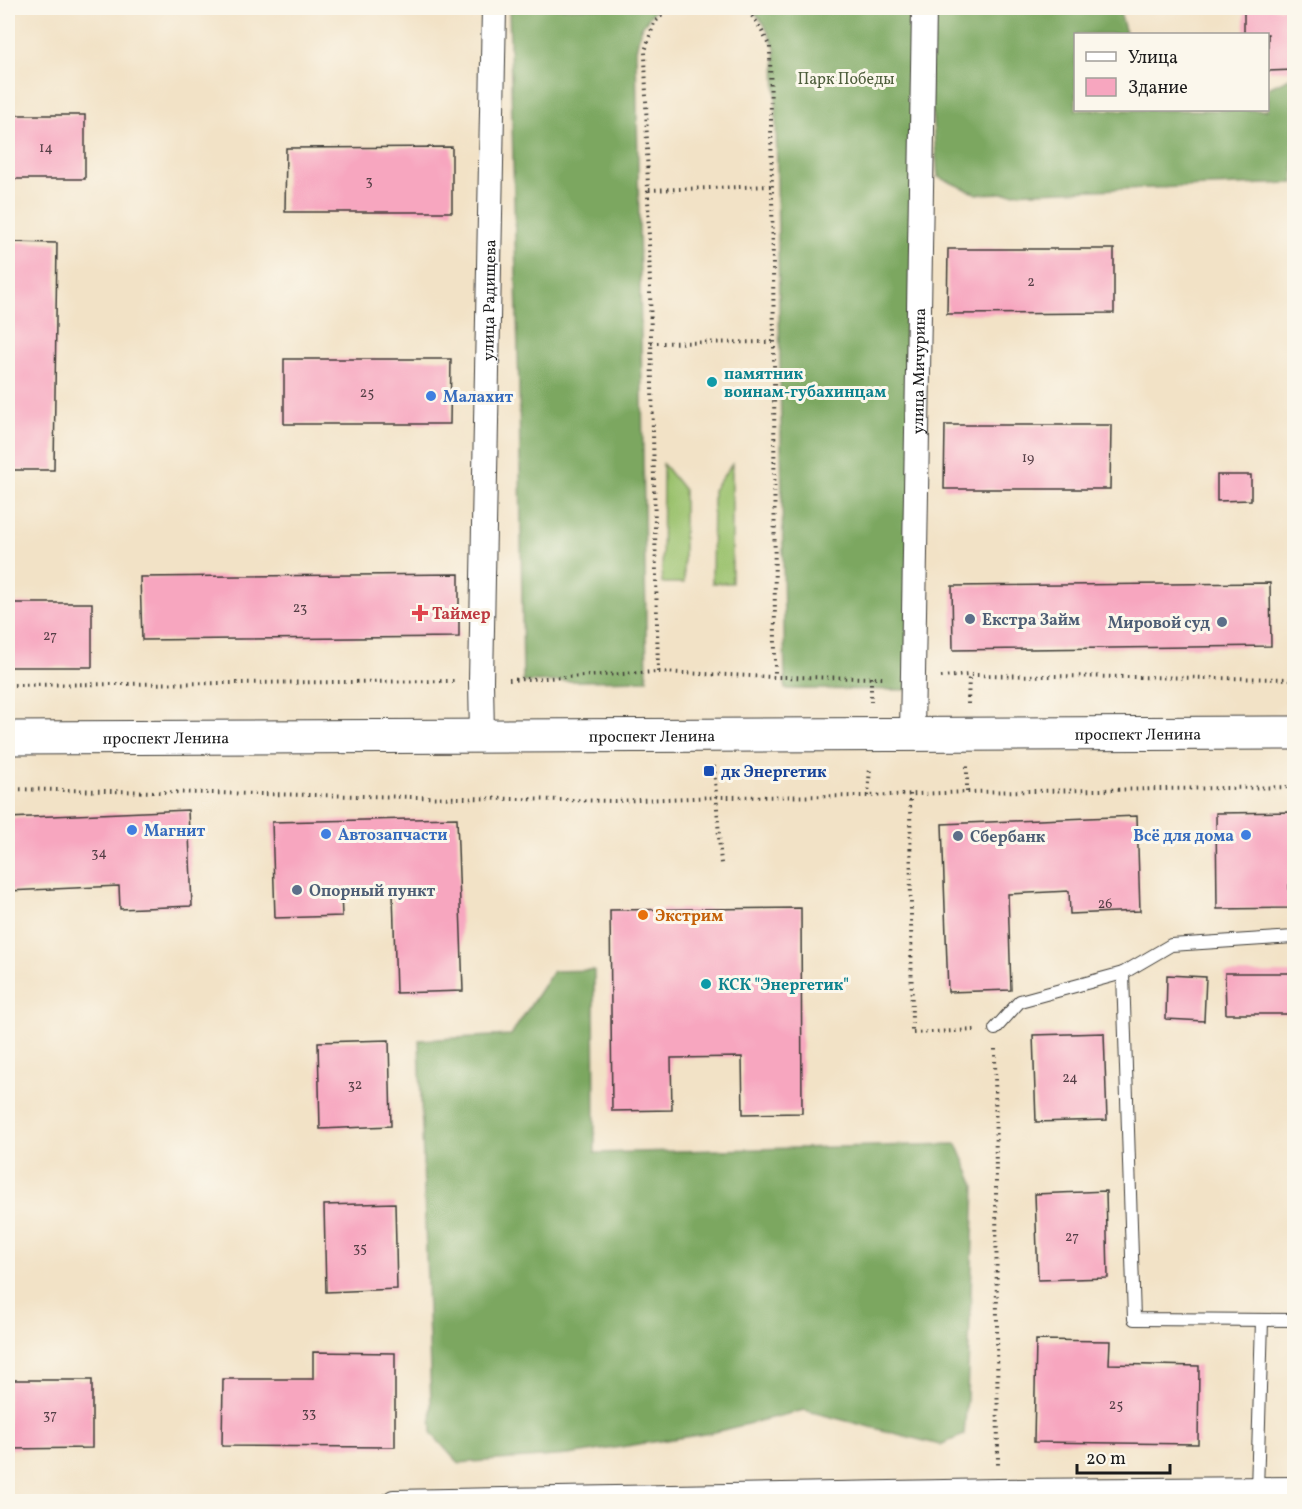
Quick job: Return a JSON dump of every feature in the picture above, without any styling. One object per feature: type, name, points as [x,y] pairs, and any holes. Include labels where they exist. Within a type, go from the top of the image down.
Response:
[{"type":"main road","name":"проспект Ленина","points":[[8,738],[1294,733]]},
{"type":"street","name":"улица Радищева","points":[[482,736],[481,681],[494,8]]},
{"type":"street","name":"улица Мичурина","points":[[912,734],[924,8]]},
{"type":"street","points":[[394,1502],[998,1491],[1294,1489]]},
{"type":"lane","points":[[995,1029],[1020,1001],[1123,974],[1171,945],[1294,937]]},
{"type":"lane","points":[[1123,974],[1134,1319],[1294,1320]]},
{"type":"lane","points":[[1257,1490],[1262,1320]]},
{"type":"path","points":[[658,672],[645,51],[654,23],[669,8]]},
{"type":"path","points":[[743,8],[755,19],[770,47],[775,677]]},
{"type":"path","points":[[649,190],[772,186]]},
{"type":"path","points":[[651,344],[774,342]]},
{"type":"path","points":[[8,685],[481,681],[658,672],[775,677],[913,678],[969,675],[1294,679]]},
{"type":"path","points":[[711,735],[721,864]]},
{"type":"path","points":[[8,789],[615,801],[716,797],[1294,787]]},
{"type":"path","points":[[910,794],[912,1033],[995,1029],[998,1491]]},
{"type":"green space","points":[[509,8],[656,8],[641,28],[636,50],[647,680],[523,682],[519,390]]},
{"type":"green space","name":"Парк Победы","points":[[751,8],[916,8],[914,690],[785,689],[775,48],[764,24]]},
{"type":"green space","points":[[930,8],[1119,8],[1126,33],[1074,33],[1074,111],[1269,111],[1269,88],[1294,76],[1294,183],[977,194],[938,177],[930,90]]},
{"type":"green space","points":[[663,464],[684,490],[684,583],[662,583]]},
{"type":"green space","points":[[732,464],[732,583],[712,583],[713,490]]},
{"type":"green space","points":[[594,970],[595,1153],[957,1144],[975,1186],[964,1435],[940,1445],[804,1410],[711,1433],[569,1455],[458,1463],[432,1434],[419,1040],[511,1035],[553,971]]},
{"type":"building","points":[[1244,8],[1294,8],[1294,70],[1269,71],[1269,33],[1244,33]]},
{"type":"building","points":[[8,115],[85,115],[85,179],[8,179]]},
{"type":"building","points":[[452,147],[452,212],[285,212],[286,148]]},
{"type":"building","points":[[8,242],[57,243],[54,470],[8,470]]},
{"type":"building","points":[[948,249],[1114,249],[1114,313],[947,314]]},
{"type":"building","points":[[284,359],[451,359],[450,424],[284,424]]},
{"type":"building","points":[[945,425],[1111,425],[1110,489],[944,489]]},
{"type":"building","points":[[1217,475],[1251,475],[1251,500],[1217,501]]},
{"type":"building","points":[[459,574],[459,637],[142,640],[140,577]]},
{"type":"building","points":[[1270,583],[1271,646],[953,650],[952,586]]},
{"type":"building","points":[[8,603],[92,603],[92,667],[8,667]]},
{"type":"building","points":[[188,810],[192,906],[120,909],[119,886],[8,891],[8,818]]},
{"type":"building","points":[[1294,812],[1294,885],[1289,885],[1290,908],[1217,909],[1216,813]]},
{"type":"building","points":[[1137,816],[1140,911],[1070,914],[1069,891],[1008,894],[1011,990],[948,992],[942,824]]},
{"type":"building","points":[[457,818],[463,991],[396,993],[393,893],[341,893],[342,916],[275,918],[272,822]]},
{"type":"building","name":"КСК \"Энергетик\"","points":[[801,908],[802,1113],[743,1114],[742,1057],[671,1058],[672,1110],[612,1111],[610,910]]},
{"type":"building","points":[[1225,973],[1294,973],[1294,1014],[1226,1014]]},
{"type":"building","points":[[1167,975],[1206,977],[1204,1021],[1166,1019]]},
{"type":"building","points":[[1104,1033],[1107,1120],[1036,1122],[1033,1035]]},
{"type":"building","points":[[389,1040],[391,1126],[320,1129],[318,1042]]},
{"type":"building","points":[[1106,1191],[1108,1278],[1038,1280],[1035,1194]]},
{"type":"building","points":[[395,1203],[397,1289],[326,1292],[324,1205]]},
{"type":"building","points":[[1036,1340],[1110,1341],[1109,1364],[1199,1366],[1198,1444],[1034,1442]]},
{"type":"building","points":[[313,1352],[395,1353],[395,1447],[222,1446],[223,1379],[313,1379]]},
{"type":"building","points":[[8,1380],[92,1380],[92,1448],[8,1449]]},
{"type":"place","name":"памятник воинам-губахинцам","points":[[712,382]]},
{"type":"place","name":"Малахит","points":[[431,396]]},
{"type":"place","name":"Таймер","points":[[420,613]]},
{"type":"place","name":"Екстра Займ","points":[[970,619]]},
{"type":"place","name":"Мировой суд","points":[[1222,622]]},
{"type":"place","name":"дк Энергетик","points":[[709,771]]},
{"type":"place","name":"Магнит","points":[[132,830]]},
{"type":"place","name":"Автозапчасти","points":[[326,834]]},
{"type":"place","name":"Всё для дома","points":[[1246,835]]},
{"type":"place","name":"Сбербанк","points":[[958,836]]},
{"type":"place","name":"Опорный пункт","points":[[297,890]]},
{"type":"place","name":"Экстрим","points":[[643,915]]},
{"type":"place","name":"КСК \"Энергетик\"","points":[[706,984]]}]
